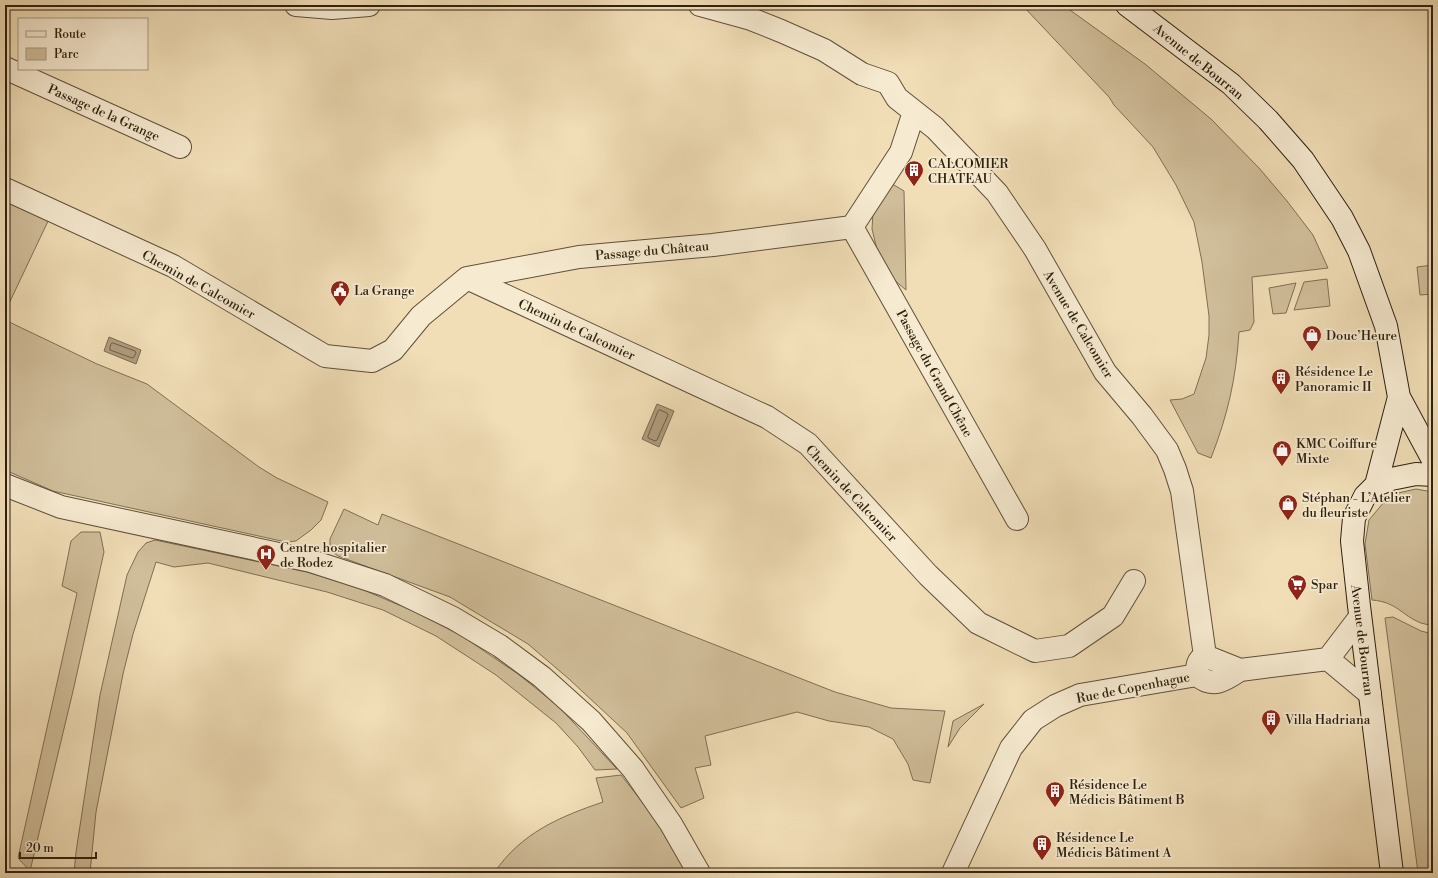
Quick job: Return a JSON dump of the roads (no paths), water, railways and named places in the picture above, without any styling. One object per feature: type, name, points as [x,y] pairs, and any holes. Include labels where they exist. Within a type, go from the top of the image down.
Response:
[{"type":"street","points":[[296,5],[332,8],[369,5]]},
{"type":"street","name":"Avenue de Calcomier","points":[[700,5],[751,19],[781,31],[824,50],[862,74],[888,83],[897,98],[935,128],[997,194],[1035,249],[1105,372],[1142,416],[1167,450],[1182,491],[1201,665]]},
{"type":"street","name":"Avenue de Bourran","points":[[1127,5],[1231,84],[1268,120],[1307,167],[1342,218],[1359,252],[1386,326],[1399,398],[1433,460]]},
{"type":"street","name":"Passage de la Grange","points":[[5,68],[180,147]]},
{"type":"street","points":[[852,227],[901,152],[914,112]]},
{"type":"street","points":[[901,152],[926,137],[935,128]]},
{"type":"street","name":"Chemin de Calcomier","points":[[5,189],[173,266],[325,356],[372,361],[393,350]]},
{"type":"street","name":"Passage du Château","points":[[393,350],[421,316],[467,278],[579,256],[713,245],[852,227]]},
{"type":"street","name":"Passage du Grand Chêne","points":[[852,227],[1017,519]]},
{"type":"street","name":"Chemin de Calcomier","points":[[467,278],[767,416],[808,444],[928,575],[978,623],[1035,651],[1069,646],[1113,616],[1134,581]]},
{"type":"street","name":"Avenue de Bourran","points":[[1376,486],[1399,398]]},
{"type":"street","name":"Avenue de Bourran","points":[[1392,873],[1360,617],[1352,541],[1354,518],[1365,496],[1376,486],[1391,479],[1416,474],[1433,475]]},
{"type":"street","points":[[5,485],[61,508],[311,561],[385,585],[453,618],[500,646],[542,677],[591,721],[633,769],[672,824],[699,873]]},
{"type":"street","points":[[1360,617],[1328,659],[1370,694]]},
{"type":"street","name":"Rue de Copenhague","points":[[953,873],[1012,748],[1033,720],[1055,706],[1080,694],[1201,665],[1202,680],[1209,683],[1216,683],[1227,679],[1240,670],[1328,659]]},
{"type":"water","points":[[109,337],[141,350],[136,364],[104,351]]},
{"type":"water","points":[[657,404],[674,411],[659,447],[642,439]]},
{"type":"place","name":"CALCOMIER CHATEAU","points":[[914,187]]},
{"type":"place","name":"La Grange","points":[[340,307]]},
{"type":"place","name":"Douc’Heure","points":[[1312,352]]},
{"type":"place","name":"Résidence Le Panoramic II","points":[[1281,395]]},
{"type":"place","name":"KMC Coiffure Mixte","points":[[1282,467]]},
{"type":"place","name":"Stéphan - L’Atelier du fleuriste","points":[[1288,521]]},
{"type":"place","name":"Centre hospitalier de Rodez","points":[[266,571]]},
{"type":"place","name":"Spar","points":[[1297,601]]},
{"type":"place","name":"Villa Hadriana","points":[[1271,736]]},
{"type":"place","name":"Résidence Le Médicis Bâtiment B","points":[[1055,808]]},
{"type":"place","name":"Résidence Le Médicis Bâtiment A","points":[[1042,861]]}]
